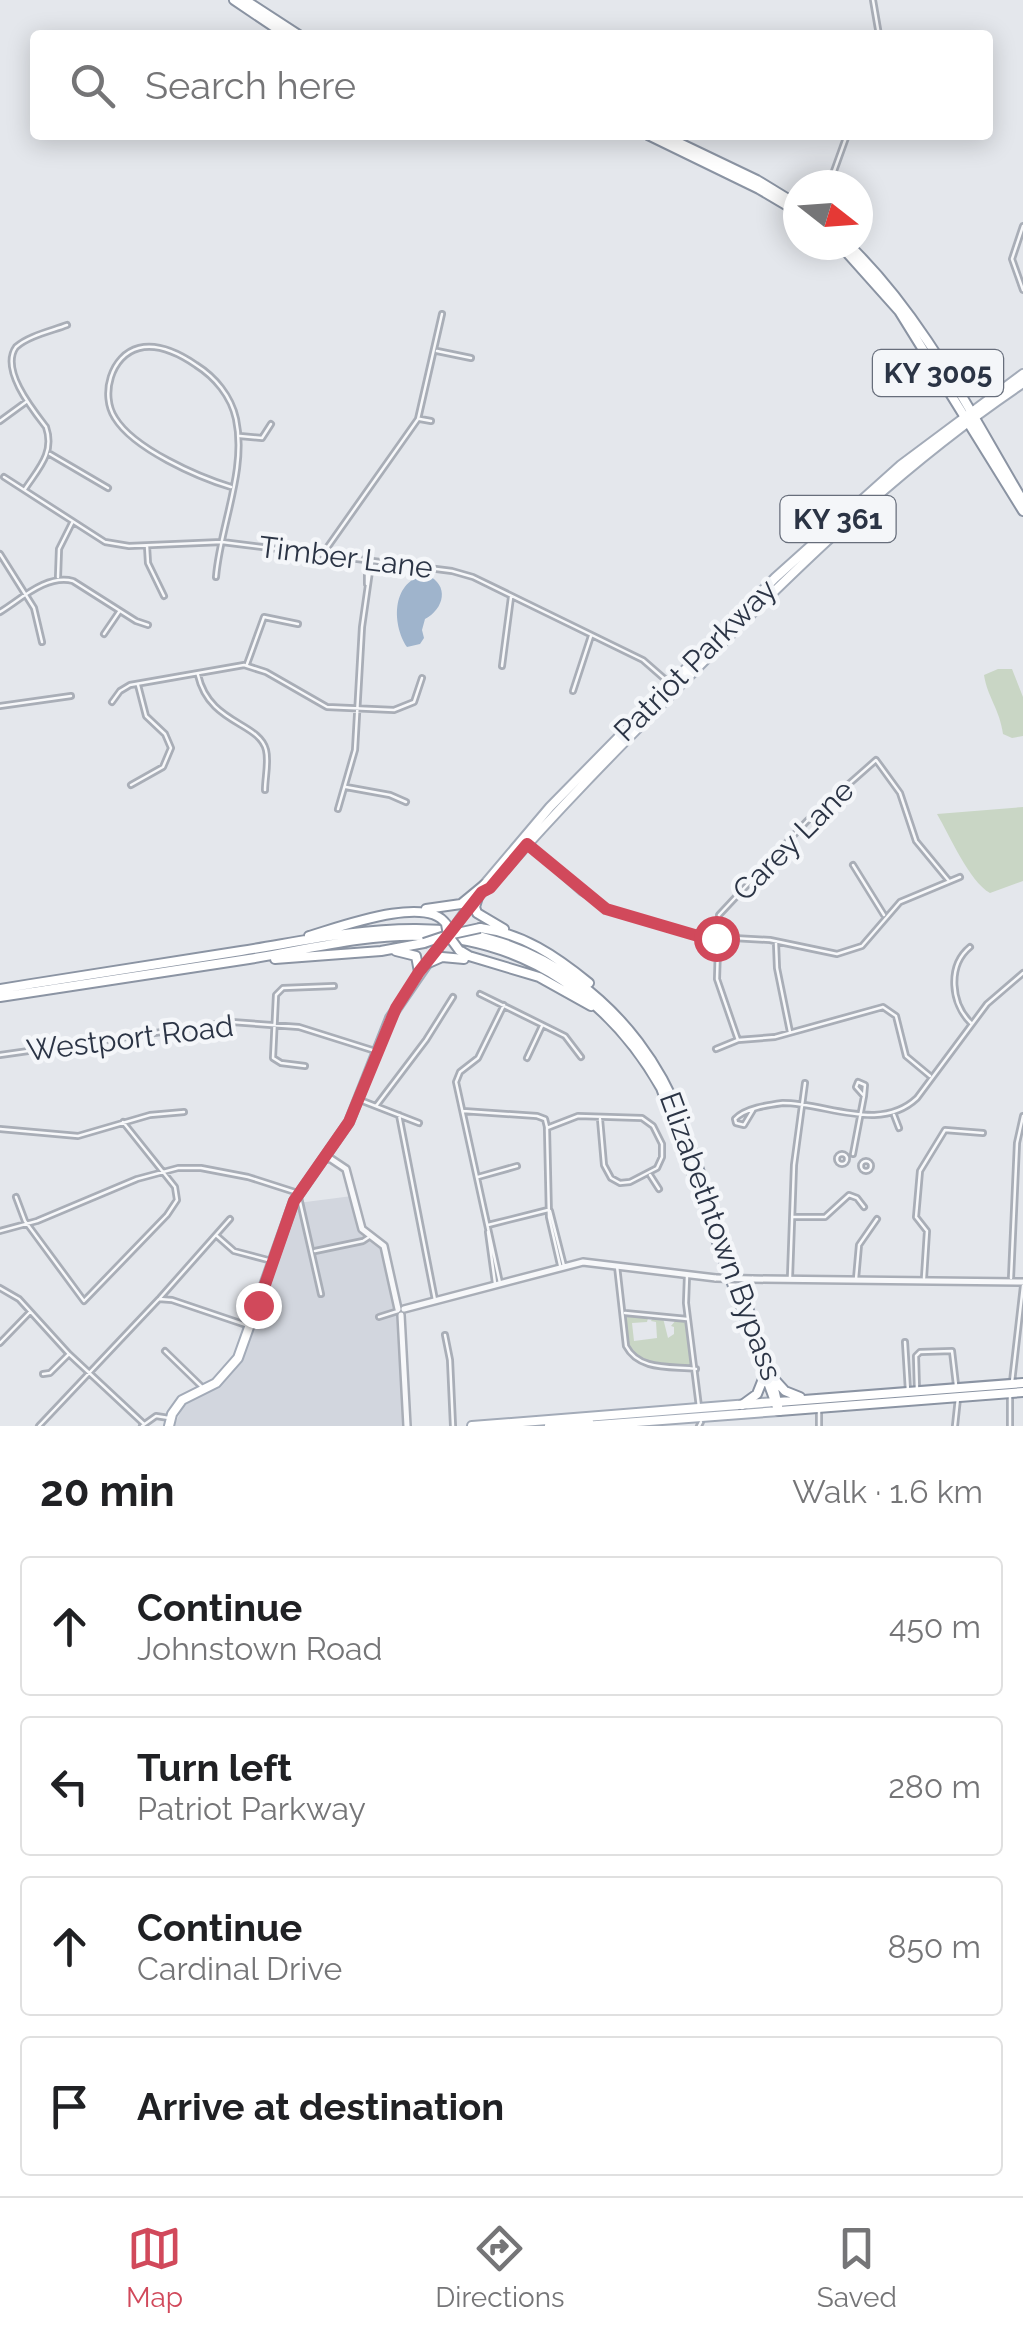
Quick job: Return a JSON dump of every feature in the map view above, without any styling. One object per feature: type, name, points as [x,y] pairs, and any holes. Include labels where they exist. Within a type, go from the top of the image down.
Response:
[{"type":"main road","points":[[234,0],[279,30]]},
{"type":"main road","points":[[244,0],[291,30]]},
{"type":"main road","points":[[658,140],[783,201]]},
{"type":"main road","points":[[673,140],[757,180],[783,198]]},
{"type":"main road","name":"KY 3005","points":[[853,260],[899,311],[1023,501]]},
{"type":"main road","name":"KY 3005","points":[[862,260],[902,305],[1023,511]]},
{"type":"main road","name":"Patriot Parkway","points":[[451,925],[524,842],[812,542],[889,474],[1023,374]]},
{"type":"main road","name":"Patriot Parkway","points":[[968,417],[1023,383]]},
{"type":"main road","points":[[214,956],[388,915],[456,906],[481,891]]},
{"type":"main road","points":[[481,891],[475,907],[483,919],[535,945],[592,986],[613,1005],[625,1023]]},
{"type":"main road","points":[[170,1422],[182,1400],[226,1375],[238,1358],[298,1192],[345,1130],[396,1008],[448,935],[451,925],[428,912],[388,915]]},
{"type":"main road","name":"Elizabethtown Bypass","points":[[0,989],[384,930],[420,928],[460,932],[507,944],[551,964],[590,990],[625,1023],[658,1070],[678,1109],[778,1405]]},
{"type":"main road","points":[[381,951],[480,928],[498,930],[535,945]]},
{"type":"main road","points":[[448,935],[458,950],[562,987],[613,1021]]},
{"type":"main road","name":"Elizabethtown Bypass","points":[[0,997],[392,937],[431,936],[472,942],[545,969],[573,986],[613,1021],[642,1057],[671,1109],[765,1366]]},
{"type":"main road","points":[[231,961],[404,952],[416,956],[419,972]]},
{"type":"main road","points":[[426,964],[447,956],[494,963]]},
{"type":"main road","points":[[765,1366],[781,1388],[809,1399]]},
{"type":"main road","points":[[741,1405],[762,1388],[765,1366]]},
{"type":"main road","points":[[540,1425],[602,1420],[700,1420],[809,1399],[1012,1388]]},
{"type":"main road","points":[[912,1395],[1023,1388]]},
{"type":"main road","points":[[700,1420],[709,1410],[741,1405],[804,1410],[872,1404],[932,1390],[957,1392]]},
{"type":"main road","points":[[872,1404],[876,1399],[922,1396],[932,1390]]},
{"type":"main road","points":[[804,1410],[852,1400],[858,1395]]},
{"type":"main road","points":[[472,1426],[584,1422],[665,1411],[700,1420]]},
{"type":"street","points":[[873,0],[878,30]]},
{"type":"street","points":[[835,170],[846,140]]},
{"type":"street","points":[[1023,226],[1012,265],[1023,290]]},
{"type":"street","points":[[321,556],[418,419],[442,314]]},
{"type":"street","points":[[24,490],[48,453],[50,442],[46,428],[7,372],[11,352],[19,344],[67,325]]},
{"type":"street","points":[[216,577],[232,487],[238,436],[234,412],[220,386],[178,354],[140,348],[123,358],[111,375],[109,400],[118,424],[182,468],[232,487]]},
{"type":"street","points":[[435,351],[471,358]]},
{"type":"street","points":[[0,421],[27,401]]},
{"type":"street","points":[[418,419],[431,421]]},
{"type":"street","points":[[238,436],[262,438],[271,424]]},
{"type":"street","points":[[48,453],[108,488]]},
{"type":"street","name":"Timber Lane","points":[[4,477],[105,542],[147,546],[222,542],[452,571],[644,660],[673,687]]},
{"type":"street","points":[[58,578],[60,549],[72,523]]},
{"type":"street","points":[[147,546],[148,563],[164,596]]},
{"type":"street","points":[[0,554],[36,612],[42,642]]},
{"type":"street","points":[[338,809],[355,750],[370,563]]},
{"type":"street","points":[[0,612],[58,578],[73,581],[148,625]]},
{"type":"street","points":[[502,666],[512,596]]},
{"type":"street","points":[[104,634],[120,611]]},
{"type":"street","points":[[246,666],[264,617],[298,624]]},
{"type":"street","points":[[573,690],[592,634]]},
{"type":"street","points":[[112,702],[123,688],[246,666],[266,672],[319,705],[394,710],[407,707],[418,695],[422,678]]},
{"type":"street","points":[[198,673],[208,701],[264,744],[264,790]]},
{"type":"street","points":[[131,786],[163,767],[170,755],[168,740],[146,716],[138,684]]},
{"type":"street","points":[[0,706],[70,696]]},
{"type":"street","name":"Carey Lane","points":[[738,1040],[719,988],[717,920],[723,908],[807,821],[876,760],[900,793],[916,841],[950,883]]},
{"type":"street","points":[[344,787],[390,794],[406,802]]},
{"type":"street","points":[[524,842],[606,909],[698,936],[776,941],[831,953],[848,953],[866,942],[884,916],[906,898],[960,877]]},
{"type":"street","points":[[853,865],[884,916]]},
{"type":"street","points":[[776,941],[777,968],[790,1032]]},
{"type":"street","points":[[970,948],[956,962],[954,976],[958,1008],[972,1024]]},
{"type":"street","points":[[753,1110],[783,1103],[862,1114],[894,1113],[913,1102],[1002,988],[1023,972]]},
{"type":"street","points":[[305,1066],[274,1060],[276,995],[280,989],[334,986]]},
{"type":"street","points":[[480,994],[568,1038],[581,1058]]},
{"type":"street","points":[[376,1106],[453,997]]},
{"type":"street","points":[[498,1284],[456,1079],[478,1058],[504,1006]]},
{"type":"street","points":[[716,1049],[738,1040],[790,1032],[886,1007],[896,1016],[906,1056],[932,1078]]},
{"type":"street","name":"Westport Road","points":[[0,1055],[222,1022],[276,1024],[320,1032],[377,1052]]},
{"type":"street","points":[[527,1058],[542,1024]]},
{"type":"street","points":[[790,1279],[794,1165],[805,1083]]},
{"type":"street","points":[[853,1154],[864,1096]]},
{"type":"street","points":[[359,1100],[419,1123]]},
{"type":"street","points":[[461,1111],[545,1119],[549,1210],[562,1266]]},
{"type":"street","points":[[0,1130],[78,1136],[123,1122],[184,1112]]},
{"type":"street","points":[[894,1113],[899,1128]]},
{"type":"street","points":[[399,1115],[435,1301]]},
{"type":"street","points":[[547,1128],[578,1116],[635,1116],[653,1126],[662,1154],[659,1166],[626,1183],[611,1178],[604,1162],[600,1118]]},
{"type":"street","points":[[1011,1282],[1018,1133],[1023,1116]]},
{"type":"street","points":[[16,1197],[28,1224],[84,1301],[174,1206],[176,1190],[123,1122]]},
{"type":"street","points":[[924,1282],[927,1231],[916,1217],[920,1170],[944,1130],[983,1133]]},
{"type":"street","points":[[846,1157],[853,1154]]},
{"type":"street","points":[[853,1154],[863,1162]]},
{"type":"street","points":[[325,1158],[346,1170],[361,1225],[386,1250],[400,1311],[407,1426]]},
{"type":"street","points":[[477,1177],[518,1166]]},
{"type":"street","points":[[0,1231],[28,1224],[163,1171],[200,1168],[298,1192],[321,1294]]},
{"type":"street","points":[[650,1174],[659,1189]]},
{"type":"street","points":[[792,1217],[825,1217],[849,1196],[857,1198],[864,1207]]},
{"type":"street","points":[[1014,1206],[1023,1206]]},
{"type":"street","points":[[488,1225],[549,1210]]},
{"type":"street","points":[[39,1426],[230,1219]]},
{"type":"street","points":[[856,1280],[859,1245],[877,1219]]},
{"type":"street","points":[[216,1235],[237,1252],[272,1262]]},
{"type":"street","points":[[312,1252],[370,1236]]},
{"type":"street","points":[[1012,1247],[1023,1247]]},
{"type":"street","points":[[379,1317],[562,1266],[594,1262],[716,1278],[1023,1284],[1010,1426]]},
{"type":"street","points":[[617,1264],[630,1353],[642,1363],[696,1369]]},
{"type":"street","points":[[687,1276],[700,1420]]},
{"type":"street","points":[[0,1288],[13,1294],[143,1425],[156,1416],[170,1422]]},
{"type":"street","points":[[159,1299],[251,1326]]},
{"type":"street","points":[[0,1343],[30,1312]]},
{"type":"street","points":[[622,1312],[688,1319]]},
{"type":"street","points":[[444,1334],[451,1368],[452,1426]]},
{"type":"street","points":[[904,1342],[912,1395]]},
{"type":"street","points":[[165,1351],[204,1389]]},
{"type":"street","points":[[912,1395],[916,1356],[920,1352],[952,1351],[957,1392],[955,1426]]},
{"type":"street","points":[[43,1374],[50,1373],[69,1354]]},
{"type":"street","points":[[819,1408],[820,1426]]},
{"type":"shaded area","points":[[352,1196],[357,1226],[363,1237],[378,1245],[383,1253],[400,1319],[404,1426],[174,1426],[185,1403],[215,1389],[240,1364],[298,1203]]},
{"type":"green space","points":[[1012,669],[1023,697],[1023,736],[1012,738],[1003,734],[984,675]]},
{"type":"green space","points":[[1023,807],[1023,881],[990,893],[967,869],[937,814]]},
{"type":"green space","points":[[624,1315],[648,1318],[647,1322],[632,1323],[634,1341],[657,1338],[653,1317],[663,1318],[668,1338],[674,1334],[671,1326],[676,1320],[686,1321],[694,1365],[659,1365],[641,1360],[630,1349]]},
{"type":"water","points":[[427,575],[439,585],[442,597],[437,609],[425,619],[420,644],[407,647],[398,626],[401,593],[415,578]]},
{"type":"route","points":[[258,1305],[294,1201],[349,1122],[396,1008],[482,892],[490,888],[527,844],[606,909],[716,938]]}]
